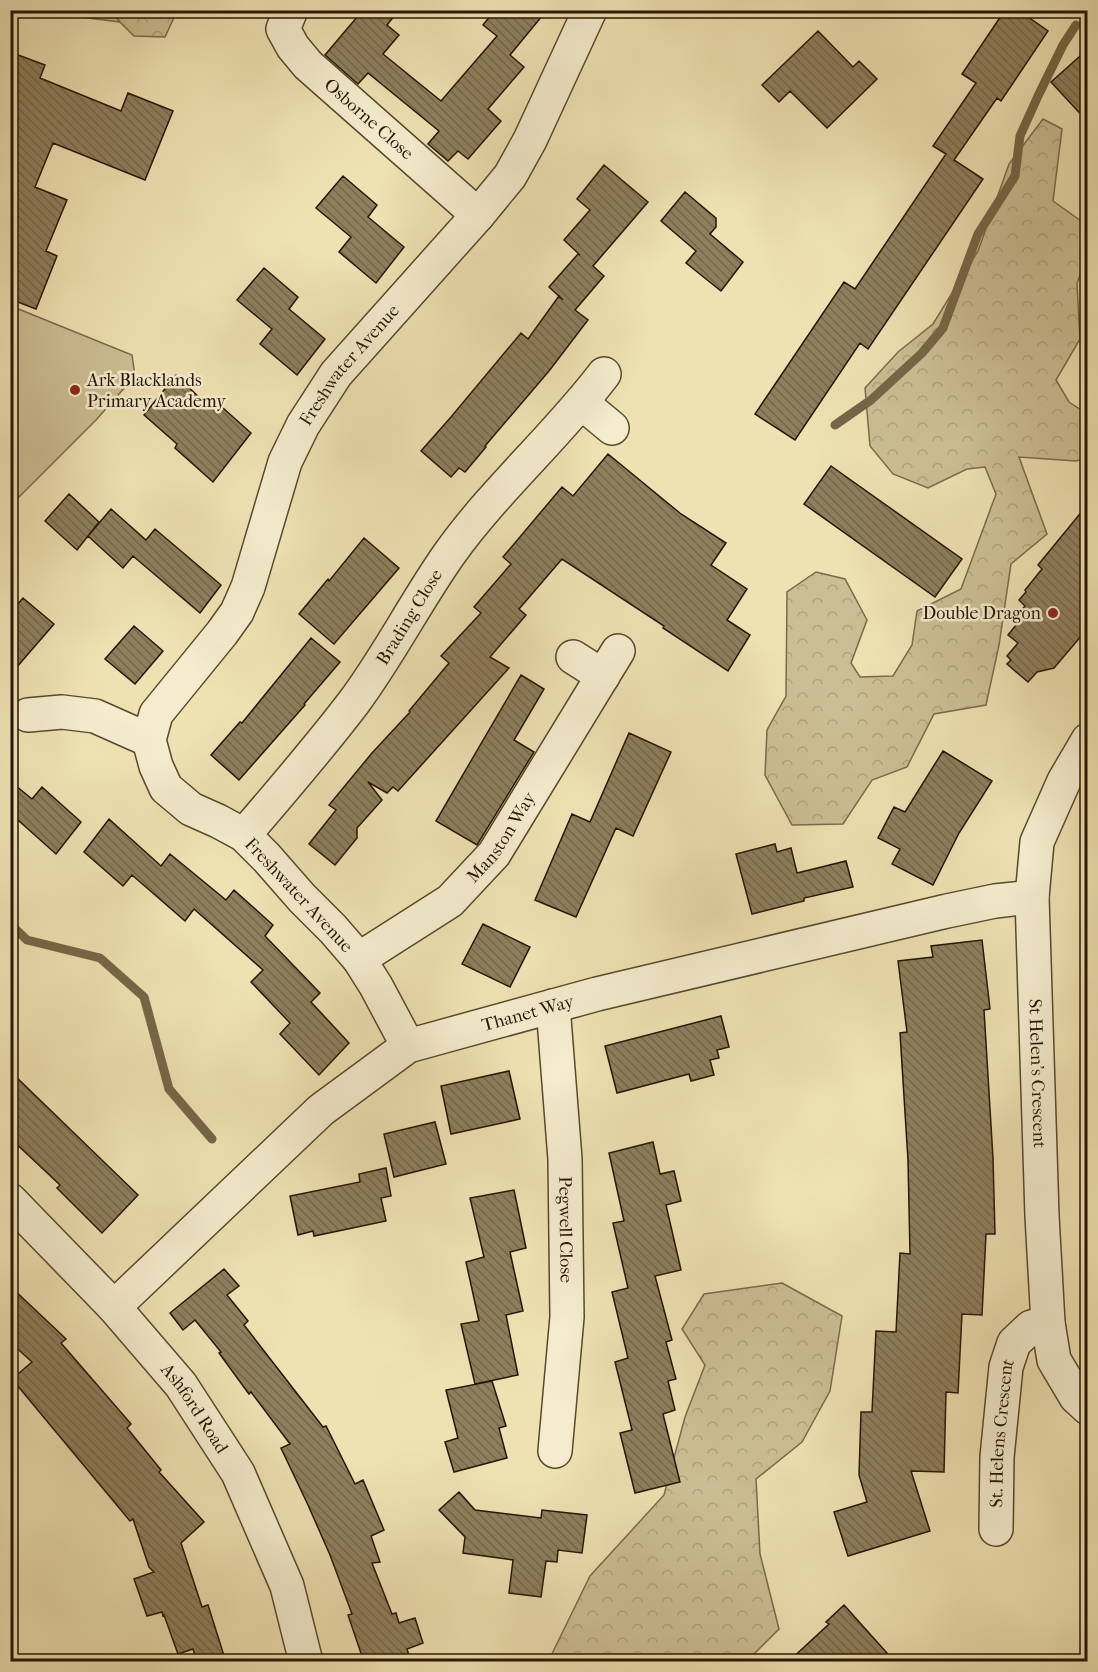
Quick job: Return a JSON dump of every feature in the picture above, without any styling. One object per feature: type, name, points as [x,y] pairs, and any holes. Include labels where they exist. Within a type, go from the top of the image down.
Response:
[{"type":"street","name":"Osborne Close","points":[[291,10],[283,29],[293,47],[309,65],[478,215]]},
{"type":"street","name":"Freshwater Avenue","points":[[408,1046],[376,986],[358,959],[333,929],[244,835],[218,820],[190,809],[166,788],[156,766],[149,740],[156,714],[237,612],[248,587],[285,462],[303,424],[336,374],[510,176],[530,140],[590,10]]},
{"type":"street","name":"Brading Close","points":[[244,835],[355,701],[450,553],[485,510],[582,403],[604,374]]},
{"type":"street","points":[[582,403],[612,428]]},
{"type":"street","name":"Manston Way","points":[[358,959],[450,901],[494,854],[611,664],[573,657]]},
{"type":"street","points":[[28,715],[62,712],[95,716],[149,740]]},
{"type":"street","name":"St Helen's Crescent","points":[[1088,740],[1064,781],[1037,842],[1032,897],[1048,1323],[1053,1360],[1076,1397],[1088,1408]]},
{"type":"street","name":"Thanet Way","points":[[114,1307],[321,1110],[408,1046],[597,994],[947,911],[995,901],[1032,897]]},
{"type":"street","name":"Pegwell Close","points":[[553,1006],[566,1159],[567,1317],[555,1451]]},
{"type":"street","name":"Ashford Road","points":[[10,1200],[114,1307],[181,1384],[238,1473],[287,1586],[306,1662]]},
{"type":"street","name":"St. Helens Crescent","points":[[996,1529],[997,1457],[1006,1367],[1014,1342],[1031,1327],[1048,1323]]},
{"type":"green space","points":[[56,11],[112,11],[120,22],[72,16]]},
{"type":"green space","points":[[112,11],[177,11],[165,37],[134,36]]},
{"type":"green space","points":[[1043,119],[1062,129],[1053,201],[1081,221],[1088,239],[1087,258],[1077,283],[1080,339],[1056,380],[1069,402],[1087,414],[1087,458],[1076,461],[1019,457],[1047,534],[1011,564],[999,645],[986,705],[934,714],[907,767],[872,780],[843,824],[792,825],[765,775],[767,730],[786,696],[787,592],[816,572],[845,579],[867,620],[851,663],[860,677],[893,676],[912,645],[917,611],[961,589],[996,494],[985,467],[967,469],[928,488],[893,474],[870,446],[865,388],[898,352],[933,324],[978,251],[1009,164]]},
{"type":"green space","points":[[11,306],[132,355],[135,376],[96,420],[11,505]]},
{"type":"green space","points":[[782,1283],[842,1316],[830,1391],[802,1442],[756,1479],[760,1554],[779,1629],[747,1661],[548,1662],[590,1576],[664,1495],[685,1417],[705,1365],[682,1329],[704,1294]]},
{"type":"building","points":[[363,10],[399,10],[387,25],[399,35],[383,54],[441,101],[497,36],[483,25],[495,10],[547,10],[510,55],[524,67],[488,109],[501,121],[468,159],[458,151],[448,161],[428,144],[439,131],[368,73],[358,84],[325,55]]},
{"type":"building","points":[[1005,10],[1018,10],[1048,31],[1001,101],[997,98],[954,160],[983,179],[868,349],[860,343],[795,440],[755,414],[844,282],[855,289],[946,154],[933,146],[976,83],[962,74]]},
{"type":"building","points":[[818,31],[853,67],[859,61],[877,79],[827,128],[790,91],[779,102],[762,85]]},
{"type":"building","points":[[1088,49],[1088,122],[1051,82]]},
{"type":"building","points":[[10,52],[45,65],[40,78],[121,111],[128,93],[173,111],[145,180],[53,143],[35,187],[67,200],[46,251],[57,256],[36,309],[10,299]]},
{"type":"building","points":[[604,165],[648,202],[593,266],[604,276],[575,310],[588,320],[465,472],[459,468],[451,477],[421,451],[521,333],[528,339],[559,296],[549,287],[578,254],[580,255],[564,240],[590,210],[577,199]]},
{"type":"building","points":[[343,176],[377,205],[368,217],[404,247],[376,283],[339,252],[351,237],[316,208]]},
{"type":"building","points":[[685,192],[716,218],[716,227],[710,234],[743,262],[721,291],[686,263],[696,251],[661,221]]},
{"type":"building","points":[[264,268],[298,297],[289,309],[325,339],[297,375],[260,344],[272,329],[237,300]]},
{"type":"building","points":[[176,375],[208,406],[213,399],[251,433],[213,482],[175,448],[177,444],[144,415]]},
{"type":"building","points":[[608,454],[681,514],[726,543],[711,565],[747,589],[727,620],[750,635],[728,671],[562,559],[519,609],[526,615],[490,657],[509,668],[398,791],[393,787],[387,793],[368,782],[382,800],[357,828],[357,838],[335,865],[309,844],[336,810],[329,805],[410,712],[449,663],[441,656],[481,613],[474,607],[511,564],[503,557],[562,487],[573,496]]},
{"type":"building","points":[[831,466],[962,559],[935,597],[804,504]]},
{"type":"building","points":[[69,494],[99,522],[77,550],[45,521]]},
{"type":"building","name":"Double Dragon","points":[[1088,504],[1088,628],[1054,668],[1037,672],[1028,682],[1007,664],[1011,660],[1007,656],[1018,643],[1008,635],[1017,624],[1016,617],[1025,606],[1019,600],[1042,569],[1038,565]]},
{"type":"building","points":[[111,509],[146,540],[155,529],[221,585],[200,613],[133,556],[123,568],[88,536]]},
{"type":"building","points":[[364,538],[399,568],[334,644],[299,614]]},
{"type":"building","points":[[23,598],[54,624],[10,675],[10,613]]},
{"type":"building","points":[[134,626],[163,651],[135,684],[105,659]]},
{"type":"building","points":[[311,638],[340,662],[239,780],[211,755],[240,722],[242,723]]},
{"type":"building","points":[[521,675],[544,689],[514,740],[534,752],[477,845],[436,821]]},
{"type":"building","points":[[629,733],[671,752],[633,836],[616,828],[576,917],[535,900],[572,814],[590,822]]},
{"type":"building","points":[[943,751],[992,781],[959,833],[933,885],[892,864],[900,849],[878,838],[894,807],[905,812]]},
{"type":"building","points":[[10,781],[32,799],[42,787],[81,822],[56,854],[10,813]]},
{"type":"building","points":[[109,819],[161,866],[170,854],[226,900],[234,890],[273,925],[265,936],[320,993],[311,1002],[349,1043],[319,1075],[280,1034],[290,1023],[251,982],[263,970],[194,909],[185,921],[132,875],[123,886],[84,852]]},
{"type":"building","points":[[775,844],[777,852],[791,848],[797,873],[846,861],[853,887],[804,898],[804,901],[752,914],[736,854]]},
{"type":"building","points":[[483,924],[530,947],[510,987],[462,964]]},
{"type":"building","points":[[982,940],[990,1009],[984,1010],[995,1234],[986,1234],[982,1315],[962,1314],[958,1393],[946,1392],[944,1472],[911,1471],[930,1531],[848,1556],[834,1512],[867,1502],[859,1475],[861,1412],[872,1412],[876,1331],[896,1332],[900,1253],[910,1254],[908,1160],[900,1033],[907,1032],[898,961],[933,957],[931,946]]},
{"type":"building","points":[[721,1016],[729,1047],[717,1050],[719,1058],[710,1060],[714,1075],[691,1081],[689,1074],[617,1093],[605,1046]]},
{"type":"building","points":[[10,1071],[138,1195],[102,1233],[57,1188],[60,1185],[10,1138]]},
{"type":"building","points":[[509,1071],[520,1119],[451,1134],[441,1086]]},
{"type":"building","points":[[435,1122],[446,1164],[394,1177],[384,1134]]},
{"type":"building","points":[[653,1142],[660,1174],[674,1171],[681,1201],[666,1205],[681,1270],[655,1276],[672,1340],[666,1342],[676,1379],[668,1381],[675,1410],[663,1414],[680,1482],[635,1493],[620,1433],[632,1430],[615,1362],[628,1358],[612,1292],[628,1288],[613,1223],[624,1221],[609,1153]]},
{"type":"building","points":[[386,1168],[391,1196],[381,1198],[386,1221],[314,1236],[313,1231],[298,1235],[290,1196],[360,1182],[359,1174]]},
{"type":"building","points":[[514,1190],[526,1248],[510,1252],[523,1311],[506,1315],[518,1375],[475,1384],[461,1324],[479,1321],[466,1262],[484,1257],[470,1198]]},
{"type":"building","points":[[224,1269],[239,1286],[227,1295],[248,1321],[244,1325],[323,1427],[326,1426],[355,1484],[363,1480],[384,1530],[371,1536],[380,1562],[372,1563],[392,1614],[396,1613],[399,1623],[415,1618],[423,1643],[407,1649],[411,1662],[364,1662],[348,1615],[352,1614],[330,1555],[281,1448],[290,1444],[251,1392],[249,1394],[219,1353],[221,1352],[195,1320],[183,1330],[170,1313]]},
{"type":"building","points":[[10,1286],[66,1339],[61,1343],[131,1424],[127,1428],[161,1470],[159,1472],[204,1522],[181,1543],[202,1607],[208,1605],[226,1662],[197,1662],[193,1649],[178,1654],[162,1612],[147,1616],[134,1579],[154,1572],[149,1567],[133,1519],[130,1521],[12,1379],[32,1362],[10,1342]]},
{"type":"building","points":[[492,1381],[506,1426],[499,1428],[507,1458],[454,1472],[445,1442],[458,1438],[446,1390]]},
{"type":"building","points":[[459,1492],[475,1510],[541,1518],[542,1510],[587,1515],[582,1553],[558,1550],[557,1562],[546,1561],[541,1597],[509,1593],[513,1560],[463,1553],[465,1537],[439,1510]]},
{"type":"building","points":[[844,1605],[895,1662],[788,1662],[829,1624],[826,1622]]},
{"type":"waterway","points":[[835,425],[871,400],[922,353],[943,328],[978,234],[1015,176],[1020,136],[1063,45],[1076,25]]},
{"type":"waterway","points":[[10,924],[27,940],[100,958],[144,997],[169,1089],[212,1139]]},
{"type":"place","name":"Ark Blacklands Primary Academy","points":[[75,390]]},
{"type":"place","name":"Double Dragon","points":[[1053,613]]}]
